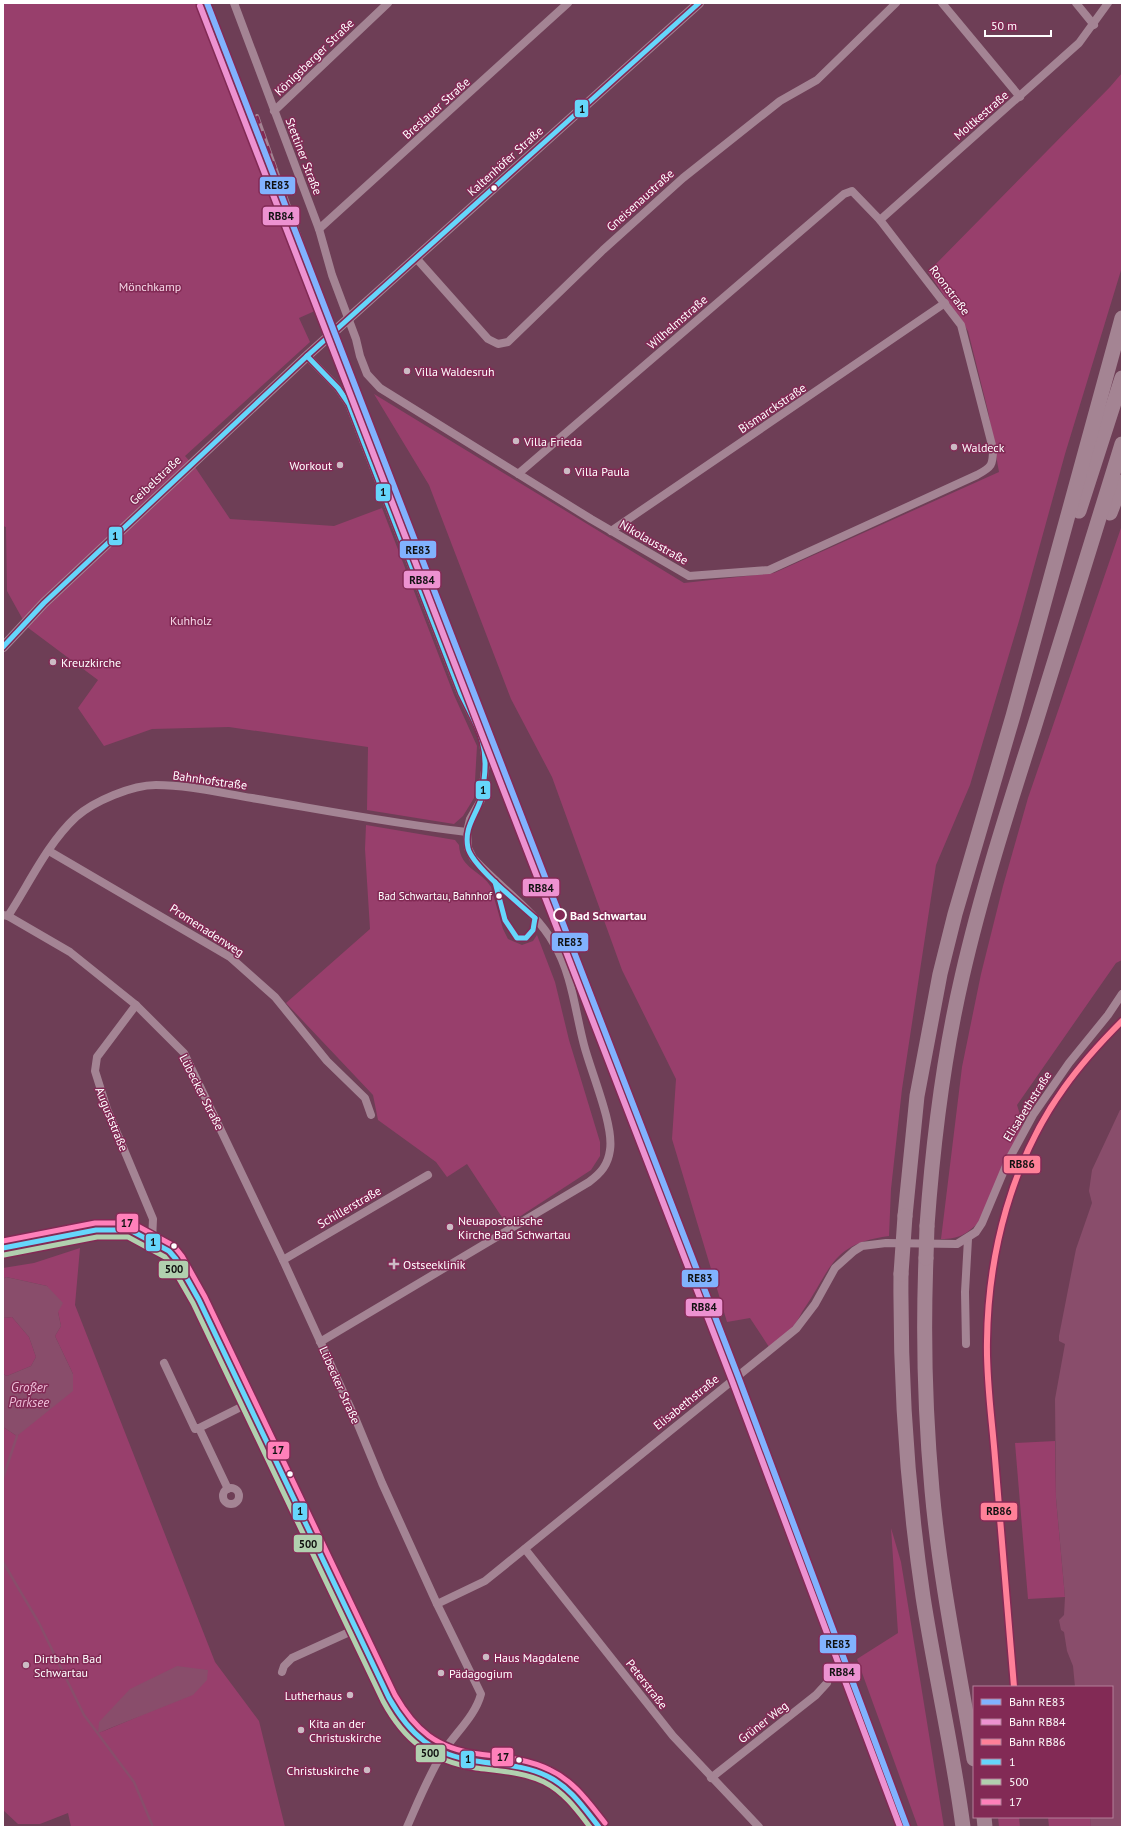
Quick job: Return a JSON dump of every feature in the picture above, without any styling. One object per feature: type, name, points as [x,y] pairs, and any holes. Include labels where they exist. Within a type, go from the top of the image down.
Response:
[{"type":"highway","points":[[963,1827],[956,1778],[923,1599],[909,1498],[903,1410],[900,1330],[901,1274],[905,1216],[917,1096],[940,974],[955,914],[1013,716],[1122,318]]},
{"type":"highway","points":[[1013,716],[1122,378]]},
{"type":"highway","points":[[973,1753],[940,1556],[932,1492],[923,1320],[927,1226],[932,1159],[939,1098],[961,978],[976,920],[1007,814],[1122,444]]},
{"type":"highway","points":[[1073,601],[1089,568],[1122,482]]},
{"type":"main road","points":[[3,1248],[96,1230],[130,1230],[169,1251],[176,1259],[199,1300],[247,1404],[401,1719],[411,1731],[443,1753],[469,1760],[522,1766],[549,1776],[569,1790],[599,1827]]},
{"type":"street","name":"Stettiner Straße","points":[[234,3],[319,229],[332,275],[349,319]]},
{"type":"street","name":"Königsberger Straße","points":[[274,111],[388,3]]},
{"type":"street","name":"Breslauer Straße","points":[[319,229],[568,3]]},
{"type":"street","name":"Kaltenhöfer Straße","points":[[329,337],[699,3]]},
{"type":"street","name":"Gneisenaustraße","points":[[416,258],[488,339],[498,344],[508,342],[603,250],[683,178],[780,100],[817,80],[896,3]]},
{"type":"street","points":[[942,3],[1020,97]]},
{"type":"street","points":[[1076,3],[1094,24]]},
{"type":"street","name":"Moltkestraße","points":[[880,220],[1079,43],[1108,3]]},
{"type":"street","name":"Roonstraße","points":[[852,191],[880,220],[961,325],[993,449]]},
{"type":"street","name":"Wilhelmstraße","points":[[518,474],[844,194],[852,191]]},
{"type":"street","name":"Bismarckstraße","points":[[611,531],[945,303]]},
{"type":"street","name":"Nikolausstraße","points":[[349,319],[367,374],[380,388],[611,531],[688,576],[769,570],[977,475],[989,468],[993,462],[993,449]]},
{"type":"street","name":"Geibelstraße","points":[[3,647],[44,603],[329,337]]},
{"type":"street","points":[[307,356],[338,388],[349,404],[461,694],[482,736],[486,763],[481,800],[470,819],[466,832],[468,848],[473,858],[535,918],[554,943],[562,960],[571,989],[584,1045],[605,1114],[610,1137],[608,1161],[598,1175],[589,1182],[320,1342]]},
{"type":"street","name":"Bahnhofstraße","points":[[5,916],[48,850],[76,817],[90,807],[136,788],[156,785],[197,789],[400,823],[466,832]]},
{"type":"street","name":"Promenadenweg","points":[[48,850],[230,957],[275,997],[327,1061],[365,1098],[371,1115]]},
{"type":"street","name":"Lübecker Straße","points":[[5,916],[70,952],[136,1005],[184,1052],[283,1260],[437,1604],[481,1694],[478,1704],[443,1753]]},
{"type":"street","name":"Elisabethstraße","points":[[437,1604],[485,1582],[796,1329],[815,1304],[835,1268],[854,1251],[862,1246],[886,1243],[957,1244],[968,1239],[976,1232],[982,1223],[1008,1161],[1033,1115],[1068,1063],[1108,1015],[1122,994]]},
{"type":"street","name":"Auguststraße","points":[[136,1005],[97,1057],[95,1071],[107,1109],[153,1219],[152,1241]]},
{"type":"street","name":"Schillerstraße","points":[[283,1260],[428,1175]]},
{"type":"street","points":[[966,1344],[965,1292],[968,1239]]},
{"type":"street","points":[[164,1363],[195,1429],[198,1428],[228,1489]]},
{"type":"street","points":[[198,1428],[247,1404]]},
{"type":"street","name":"Peterstraße","points":[[525,1549],[673,1736],[711,1778],[759,1827]]},
{"type":"street","points":[[282,1672],[284,1666],[292,1658],[356,1629]]},
{"type":"street","name":"Grüner Weg","points":[[711,1778],[816,1695],[827,1683]]},
{"type":"street","points":[[407,1827],[428,1778],[443,1753]]},
{"type":"green space","points":[[3,3],[195,3],[317,310],[299,318],[310,342],[185,456],[195,467],[230,519],[334,526],[382,508],[454,695],[477,746],[474,798],[463,816],[454,824],[367,810],[368,747],[229,727],[152,729],[104,746],[78,708],[98,680],[27,627],[7,591],[6,527],[3,526]]},
{"type":"green space","points":[[1122,73],[1122,267],[1065,454],[1019,621],[970,785],[936,865],[902,1089],[891,1189],[889,1236],[855,1245],[843,1252],[827,1271],[794,1326],[769,1347],[750,1318],[727,1322],[672,1139],[676,1079],[622,970],[552,777],[511,699],[429,485],[374,394],[684,583],[774,573],[999,472],[988,411],[968,331],[928,272]]},
{"type":"green space","points":[[1122,525],[1122,960],[1116,963],[1017,1105],[1023,1124],[980,1221],[958,1237],[941,1239],[962,1067],[981,974],[1003,886],[1028,798]]},
{"type":"green space","points":[[366,825],[455,840],[459,845],[460,853],[467,865],[482,877],[491,887],[503,929],[508,939],[522,945],[533,941],[537,935],[555,982],[569,1040],[600,1142],[600,1156],[591,1170],[507,1225],[467,1164],[447,1177],[436,1162],[378,1120],[373,1095],[286,1003],[370,929],[365,849]]},
{"type":"green space","points":[[80,1248],[75,1305],[215,1662],[259,1721],[285,1827],[71,1827],[68,1813],[40,1824],[18,1824],[3,1810],[3,1427],[17,1436],[73,1374],[55,1336],[61,1326],[58,1312],[47,1286],[6,1277],[3,1279],[3,1268],[34,1263]],"holes":[[[207,1680],[137,1717],[99,1733]]]},
{"type":"green space","points":[[12,1317],[29,1337],[36,1357],[31,1366],[7,1376],[3,1374],[3,1318]]},
{"type":"green space","points":[[1055,1441],[1056,1498],[1065,1597],[1028,1599],[1015,1443]]},
{"type":"green space","points":[[891,1528],[901,1562],[944,1827],[918,1827],[857,1659],[898,1633]]},
{"type":"green space","points":[[998,1818],[1019,1818],[1020,1827],[999,1827]]},
{"type":"green space","points":[[1048,1818],[1090,1818],[1091,1827],[1049,1827]]},
{"type":"water","points":[[1120,1110],[1122,1110],[1122,1827],[1091,1827],[1090,1818],[1113,1818],[1113,1686],[1075,1686],[1073,1666],[1067,1651],[1064,1632],[1061,1630],[1059,1620],[1064,1615],[1065,1597],[1056,1498],[1055,1399],[1065,1344],[1059,1341],[1059,1336],[1076,1249],[1092,1203],[1089,1191],[1092,1170]]},
{"type":"water","name":"Großer Parksee","points":[[6,1277],[47,1286],[63,1303],[58,1312],[61,1326],[55,1336],[73,1374],[73,1391],[17,1436],[3,1427],[3,1374],[7,1376],[31,1366],[36,1357],[29,1337],[12,1317],[3,1318],[3,1279]]},
{"type":"water","points":[[177,1666],[208,1670],[207,1680],[193,1695],[98,1733],[99,1722],[130,1689]]},
{"type":"waterway","points":[[3,1478],[17,1436]]},
{"type":"waterway","points":[[3,1562],[39,1623],[84,1715],[134,1782],[153,1827]]},
{"type":"railway","points":[[257,116],[320,294]]},
{"type":"rail line","name":"RE83","points":[[207,3],[738,1376],[907,1827]]},
{"type":"rail line","name":"RB84","points":[[200,6],[731,1378],[900,1827]]},
{"type":"rail line","name":"RB86","points":[[1014,1686],[987,1370],[988,1308],[992,1274],[1006,1208],[1017,1176],[1030,1146],[1046,1116],[1064,1088],[1092,1053],[1122,1021]]},
{"type":"transit line","name":"1","points":[[3,647],[44,603],[307,356],[699,3]]},
{"type":"transit line","name":"1","points":[[307,356],[338,388],[349,404],[461,694],[480,735],[485,755],[485,767],[481,799],[468,829],[467,835],[468,848],[471,856],[487,874],[535,918]]},
{"type":"transit line","name":"1","points":[[495,882],[505,920],[517,938],[526,938],[533,930],[535,918]]},
{"type":"transit line","name":"17","points":[[3,1241],[95,1223],[132,1223],[174,1246],[182,1256],[205,1297],[395,1695],[411,1718],[419,1728],[429,1736],[451,1748],[479,1754],[506,1757],[533,1763],[550,1770],[574,1786],[605,1823]]},
{"type":"transit line","name":"1","points":[[3,1248],[96,1230],[130,1230],[169,1251],[176,1259],[199,1300],[389,1698],[405,1723],[424,1741],[447,1754],[476,1761],[521,1767],[547,1776],[570,1792],[599,1827]]},
{"type":"transit line","name":"500","points":[[4,1255],[97,1237],[128,1237],[165,1257],[193,1303],[391,1715],[400,1727],[420,1746],[445,1760],[460,1765],[519,1774],[544,1782],[564,1796],[590,1827]]},
{"type":"place","name":"Villa Waldesruh","points":[[407,371]]},
{"type":"place","name":"Villa Frieda","points":[[516,441]]},
{"type":"place","name":"Waldeck","points":[[954,447]]},
{"type":"place","name":"Workout","points":[[340,465]]},
{"type":"place","name":"Villa Paula","points":[[567,471]]},
{"type":"place","name":"Kreuzkirche","points":[[53,662]]},
{"type":"place","name":"Bad Schwartau, Bahnhof","points":[[499,896]]},
{"type":"place","name":"Bad Schwartau","points":[[560,915]]},
{"type":"place","name":"Neuapostolische Kirche Bad Schwartau","points":[[450,1227]]},
{"type":"place","name":"Ostseeklinik","points":[[394,1264]]},
{"type":"place","name":"Haus Magdalene","points":[[486,1657]]},
{"type":"place","name":"Dirtbahn Bad Schwartau","points":[[26,1665]]},
{"type":"place","name":"Pädagogium","points":[[441,1673]]},
{"type":"place","name":"Lutherhaus","points":[[350,1695]]},
{"type":"place","name":"Kita an der Christuskirche","points":[[301,1730]]},
{"type":"place","name":"Christuskirche","points":[[367,1770]]},
{"type":"park label","name":"Mönchkamp","points":[[150,286]]},
{"type":"park label","name":"Kuhholz","points":[[191,620]]}]
